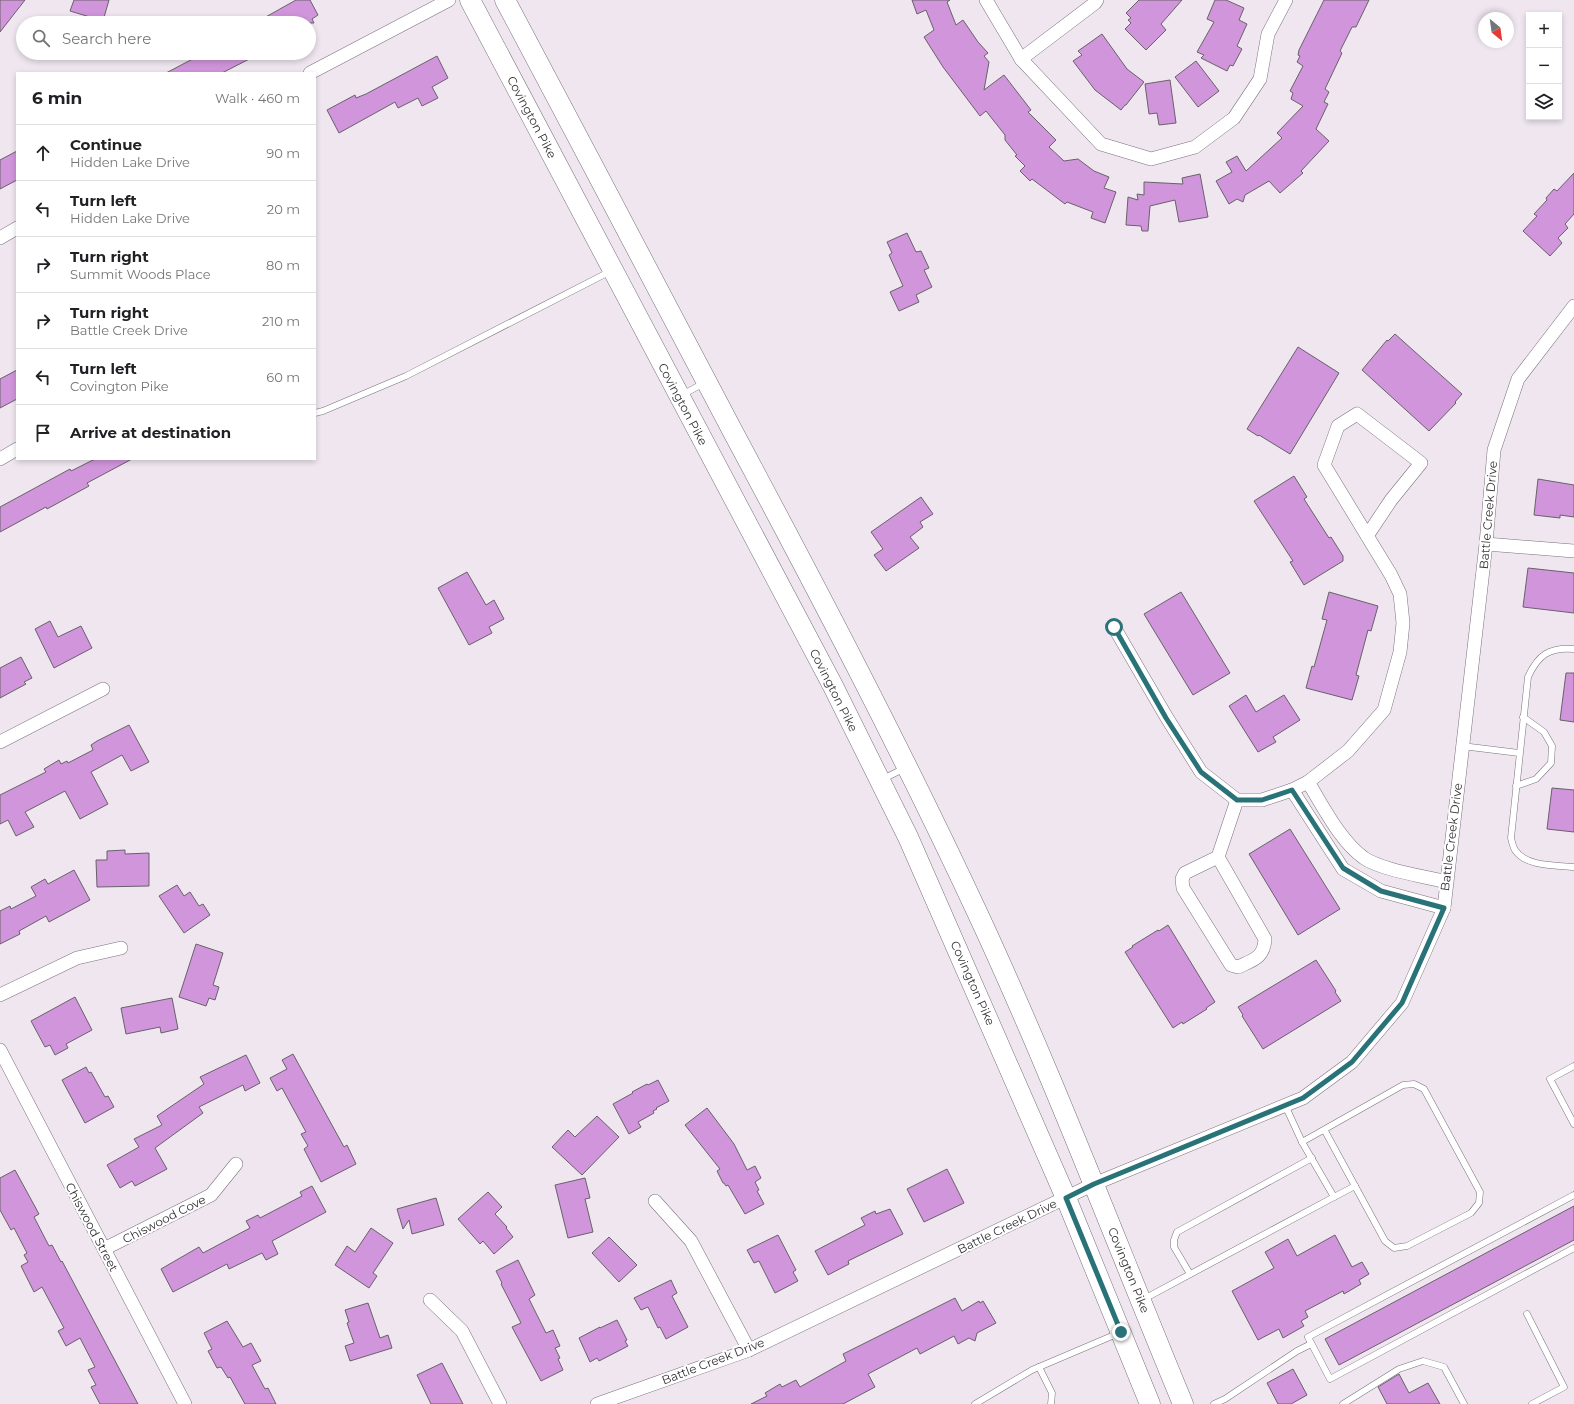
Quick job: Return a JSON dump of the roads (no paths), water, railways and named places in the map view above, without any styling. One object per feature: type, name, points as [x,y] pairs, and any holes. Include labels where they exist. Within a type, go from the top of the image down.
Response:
[{"type":"main road","name":"Covington Pike","points":[[470,0],[833,686],[908,837],[1066,1198],[1150,1404]]},
{"type":"main road","name":"Covington Pike","points":[[505,0],[819,594],[978,914],[1094,1184],[1183,1404]]},
{"type":"street","points":[[312,72],[449,0]]},
{"type":"street","points":[[986,0],[1021,59],[1101,144],[1152,159],[1195,147],[1234,118],[1260,79],[1268,34],[1286,0]]},
{"type":"street","points":[[1021,59],[1098,0]]},
{"type":"street","points":[[0,238],[16,229]]},
{"type":"street","name":"Battle Creek Drive","points":[[597,1404],[749,1350],[1094,1184],[1303,1098],[1352,1062],[1402,1003],[1444,908],[1486,544],[1494,450],[1518,379],[1574,306]]},
{"type":"street","points":[[1114,627],[1166,718],[1201,772],[1237,800],[1262,800],[1292,790],[1308,782],[1348,751],[1384,710],[1400,652],[1403,623],[1400,594],[1324,465],[1338,426],[1357,414],[1421,463],[1391,500],[1367,536]]},
{"type":"street","points":[[0,459],[16,450]]},
{"type":"street","points":[[1486,544],[1574,551]]},
{"type":"street","points":[[0,742],[103,688]]},
{"type":"street","points":[[1308,782],[1341,836],[1364,858],[1381,866],[1446,882]]},
{"type":"street","points":[[1292,790],[1343,868],[1381,891],[1444,908]]},
{"type":"street","points":[[1218,857],[1265,939],[1265,945],[1259,957],[1238,967],[1231,965],[1183,888],[1182,879],[1185,873],[1218,857],[1237,800]]},
{"type":"street","points":[[0,995],[77,958],[121,948]]},
{"type":"street","name":"Chiswood Street","points":[[0,1050],[185,1404]]},
{"type":"street","name":"Chiswood Cove","points":[[104,1249],[211,1195],[236,1164]]},
{"type":"street","points":[[655,1201],[691,1241],[749,1350]]},
{"type":"street","points":[[430,1300],[462,1331],[500,1404]]},
{"type":"lane","points":[[316,413],[406,376],[612,270]]},
{"type":"lane","points":[[679,397],[707,381]]},
{"type":"lane","points":[[1574,650],[1563,648],[1548,652],[1535,663],[1528,677],[1519,753],[1512,838],[1514,850],[1522,858],[1533,862],[1574,867]]},
{"type":"lane","points":[[1516,786],[1536,779],[1551,763],[1552,746],[1544,732],[1523,717]]},
{"type":"lane","points":[[1462,746],[1519,753]]},
{"type":"lane","points":[[880,781],[906,767]]},
{"type":"lane","points":[[1574,1066],[1550,1079],[1574,1124]]},
{"type":"lane","points":[[1302,1142],[1403,1086],[1414,1084],[1424,1089],[1428,1096],[1480,1192],[1479,1203],[1471,1213],[1407,1246],[1394,1248],[1385,1241],[1325,1130]]},
{"type":"lane","points":[[1285,1105],[1302,1142],[1334,1197]]},
{"type":"lane","points":[[1190,1274],[1174,1247],[1174,1240],[1177,1232],[1312,1158]]},
{"type":"lane","points":[[1141,1300],[1355,1186]]},
{"type":"lane","points":[[1574,1195],[1308,1338],[1330,1379],[1574,1248]]},
{"type":"lane","points":[[1527,1314],[1564,1387],[1532,1404]]},
{"type":"lane","points":[[975,1404],[1032,1370],[1121,1332]]},
{"type":"lane","points":[[1214,1404],[1225,1399],[1297,1351],[1311,1344]]},
{"type":"lane","points":[[1343,1404],[1399,1369],[1422,1361],[1444,1367],[1464,1404]]},
{"type":"lane","points":[[1039,1367],[1052,1392],[1051,1404]]}]
